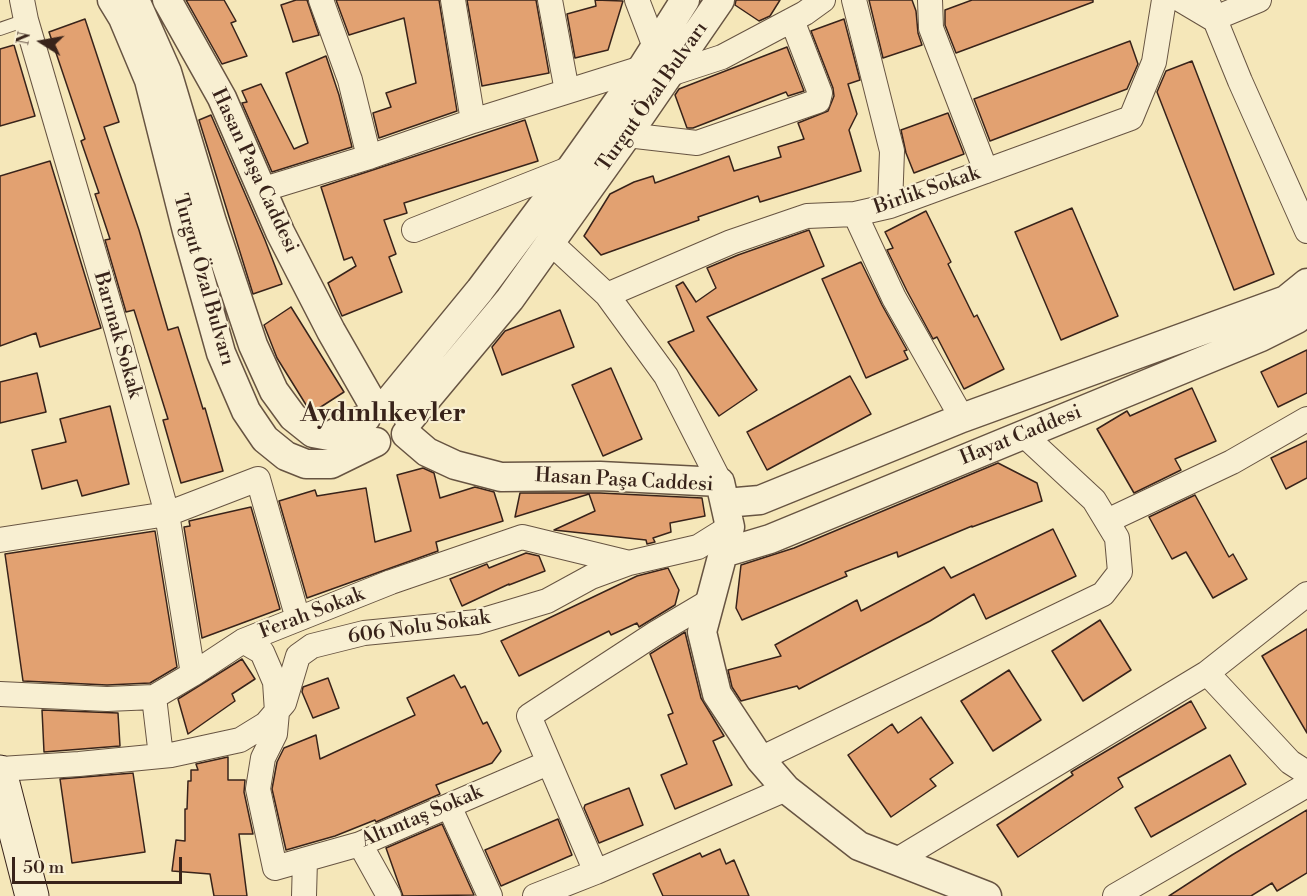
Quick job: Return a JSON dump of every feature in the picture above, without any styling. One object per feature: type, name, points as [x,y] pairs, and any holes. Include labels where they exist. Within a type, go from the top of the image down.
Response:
[{"type":"main road","points":[[0,771],[32,896]]},
{"type":"street","name":"Turgut Özal Bulvarı","points":[[112,0],[123,18],[149,81],[221,353],[246,411],[265,439],[286,456],[306,464],[331,464],[376,417],[480,290],[571,168],[648,58],[685,0]]},
{"type":"street","name":"Turgut Özal Bulvarı","points":[[135,0],[167,72],[212,222],[253,345],[274,391],[293,417],[313,433],[329,436],[376,417]]},
{"type":"street","name":"Hasan Paşa Caddesi","points":[[167,0],[222,98],[280,232],[376,417],[402,407],[408,427],[427,452],[455,465],[501,477],[600,476],[725,516]]},
{"type":"street","points":[[321,0],[350,80],[369,157]]},
{"type":"street","points":[[453,0],[473,120]]},
{"type":"street","points":[[550,0],[567,92]]},
{"type":"street","points":[[261,190],[369,157],[473,120],[567,92],[648,58],[637,0]]},
{"type":"street","name":"Turgut Özal Bulvarı","points":[[408,427],[510,299],[720,0]]},
{"type":"street","points":[[670,74],[722,57],[792,20],[823,0]]},
{"type":"street","points":[[854,0],[892,151],[890,206]]},
{"type":"street","points":[[930,0],[931,28],[986,171]]},
{"type":"street","name":"Birlik Sokak","points":[[607,295],[731,242],[807,216],[855,214],[890,206],[1131,118],[1154,62],[1164,0]]},
{"type":"street","points":[[1181,0],[1210,10],[1259,0]]},
{"type":"street","name":"Barınak Sokak","points":[[24,10],[167,514],[193,674]]},
{"type":"street","points":[[1210,10],[1307,231]]},
{"type":"street","points":[[627,135],[697,143],[818,101],[820,93],[792,20]]},
{"type":"street","points":[[414,230],[571,168]]},
{"type":"street","points":[[855,214],[894,298],[962,418]]},
{"type":"street","points":[[550,242],[607,295],[666,376],[725,516],[710,602],[702,632],[717,694],[760,759],[786,789],[859,846],[987,896]]},
{"type":"street","name":"Hayat Caddesi","points":[[725,516],[962,418],[1286,300],[1307,283]]},
{"type":"street","name":"Hayat Caddesi","points":[[725,516],[770,538],[1261,337],[1297,319],[1307,302]]},
{"type":"street","points":[[376,417],[383,444],[396,443],[408,427]]},
{"type":"street","points":[[1107,522],[1232,462],[1307,419]]},
{"type":"street","points":[[760,759],[1103,594],[1120,572],[1117,538],[1094,500],[1024,435]]},
{"type":"street","points":[[0,540],[167,514],[258,479],[298,619]]},
{"type":"street","name":"606 Nolu Sokak","points":[[0,771],[161,756],[240,740],[266,724],[284,703],[298,656],[312,646],[364,633],[477,622],[547,601],[591,577],[629,563],[698,547],[725,516]]},
{"type":"street","name":"Ferah Sokak","points":[[0,694],[107,699],[154,697],[243,641],[392,582],[522,537],[629,563]]},
{"type":"street","points":[[897,860],[1207,673],[1307,594]]},
{"type":"street","points":[[596,873],[529,717],[656,633],[710,602]]},
{"type":"street","name":"Altıntaş Sokak","points":[[243,641],[262,652],[275,682],[277,712],[275,734],[263,758],[258,789],[275,868],[360,844],[548,763]]},
{"type":"street","points":[[1207,673],[1290,762],[1307,773]]},
{"type":"street","points":[[154,697],[161,756]]},
{"type":"street","points":[[1115,896],[1307,785]]},
{"type":"street","points":[[534,896],[596,873],[786,789]]},
{"type":"street","points":[[448,806],[490,896]]},
{"type":"street","points":[[360,844],[389,896]]},
{"type":"street","points":[[304,896],[305,860]]},
{"type":"lane","points":[[0,29],[24,10]]},
{"type":"building","points":[[186,0],[224,0],[236,21],[231,23],[247,56],[222,64]]},
{"type":"building","points":[[296,0],[307,0],[319,35],[293,42],[281,5]]},
{"type":"building","points":[[336,0],[439,0],[457,111],[379,138],[373,113],[391,107],[386,93],[416,83],[404,18],[349,35]]},
{"type":"building","points":[[467,0],[536,0],[549,73],[482,86]]},
{"type":"building","points":[[595,0],[623,1],[608,50],[575,58],[567,14],[596,6]]},
{"type":"building","points":[[736,0],[780,0],[770,16],[759,21],[735,5]]},
{"type":"building","points":[[869,0],[912,0],[922,45],[883,58]]},
{"type":"building","points":[[972,0],[1093,0],[1093,2],[956,53],[945,25],[945,10]]},
{"type":"building","points":[[85,19],[119,122],[104,127],[139,230],[168,330],[178,327],[223,471],[181,483],[163,420],[168,419],[134,310],[126,312],[105,240],[110,239],[95,194],[99,193],[81,141],[85,139],[49,32]]},
{"type":"building","points":[[844,19],[860,80],[848,84],[857,114],[849,130],[861,171],[760,202],[758,196],[601,255],[584,236],[610,194],[634,182],[653,176],[655,183],[729,156],[734,171],[781,157],[778,147],[804,139],[798,123],[828,111],[834,96],[811,31]]},
{"type":"building","points":[[1130,41],[1138,64],[1127,89],[990,141],[974,99]]},
{"type":"building","points":[[14,45],[35,116],[0,126],[0,49]]},
{"type":"building","points":[[787,47],[804,91],[788,96],[786,92],[693,128],[687,128],[675,95],[679,89]]},
{"type":"building","points":[[326,56],[352,147],[272,172],[242,103],[247,102],[242,91],[261,84],[294,149],[308,143],[286,73]]},
{"type":"building","points":[[1192,61],[1274,274],[1234,290],[1157,92],[1166,71]]},
{"type":"building","points":[[948,113],[964,154],[914,173],[906,153],[901,130]]},
{"type":"building","points":[[211,115],[282,284],[253,294],[199,120]]},
{"type":"building","points":[[525,120],[538,161],[404,203],[407,213],[384,220],[396,254],[389,257],[402,292],[342,316],[328,283],[356,266],[352,257],[344,260],[321,187]]},
{"type":"building","points":[[50,161],[101,328],[40,347],[36,333],[0,346],[0,176]]},
{"type":"building","points":[[1072,208],[1118,316],[1061,340],[1015,232]]},
{"type":"building","points":[[926,211],[951,262],[948,264],[974,317],[977,315],[1004,369],[964,389],[937,337],[933,339],[887,250],[893,248],[885,232]]},
{"type":"building","points":[[809,230],[824,266],[707,317],[757,390],[719,416],[668,342],[694,331],[676,286],[683,282],[696,302],[716,288],[707,268]]},
{"type":"building","points":[[861,262],[907,350],[904,351],[908,359],[866,378],[822,279]]},
{"type":"building","points":[[291,307],[344,392],[313,412],[308,408],[277,358],[264,325]]},
{"type":"building","points":[[560,310],[574,347],[502,375],[492,347],[505,331]]},
{"type":"building","points":[[1307,350],[1307,393],[1278,407],[1261,372]]},
{"type":"building","points":[[611,368],[642,439],[603,456],[572,385]]},
{"type":"building","points":[[37,373],[46,412],[0,423],[0,382]]},
{"type":"building","points":[[850,376],[871,414],[767,470],[747,432]]},
{"type":"building","points":[[1192,388],[1216,441],[1175,459],[1181,470],[1134,493],[1097,429],[1127,411],[1130,416]]},
{"type":"building","points":[[110,406],[129,484],[82,496],[77,480],[42,489],[32,450],[66,442],[60,419]]},
{"type":"building","points":[[1307,441],[1307,478],[1286,489],[1271,458]]},
{"type":"building","points":[[998,463],[1037,483],[1042,501],[972,526],[898,557],[897,552],[845,572],[847,576],[742,620],[736,608],[741,565],[794,548]]},
{"type":"building","points":[[423,468],[434,473],[440,498],[475,487],[494,492],[503,521],[436,542],[438,551],[307,598],[279,501],[315,490],[317,496],[366,488],[375,542],[411,531],[397,475]]},
{"type":"building","points":[[520,493],[600,493],[702,498],[705,516],[670,523],[671,532],[653,538],[655,542],[647,544],[646,540],[554,530],[595,511],[589,494],[515,517]]},
{"type":"building","points":[[1195,495],[1229,557],[1233,554],[1247,579],[1213,598],[1186,552],[1172,559],[1149,517]]},
{"type":"building","points":[[251,507],[280,609],[202,638],[184,527],[190,526],[189,521]]},
{"type":"building","points":[[1053,529],[1076,576],[986,619],[974,594],[930,621],[799,689],[797,686],[741,701],[732,687],[728,670],[781,656],[775,645],[857,600],[861,611],[944,567],[951,578]]},
{"type":"building","points":[[155,531],[177,667],[150,683],[107,685],[23,681],[5,554]]},
{"type":"building","points":[[526,553],[539,556],[545,571],[509,584],[462,606],[450,579],[487,564],[489,568]]},
{"type":"building","points":[[668,568],[679,590],[675,605],[639,627],[637,623],[611,635],[609,631],[519,676],[501,641],[637,576]]},
{"type":"building","points":[[1100,620],[1131,670],[1083,701],[1052,651]]},
{"type":"building","points":[[1307,629],[1307,733],[1262,656]]},
{"type":"building","points":[[685,632],[701,698],[724,736],[713,741],[732,785],[675,809],[661,775],[687,764],[668,715],[673,713],[650,654]]},
{"type":"building","points":[[242,659],[255,679],[232,694],[235,701],[188,734],[178,699]]},
{"type":"building","points":[[1009,670],[1041,720],[993,751],[961,701]]},
{"type":"building","points":[[454,675],[461,688],[465,686],[483,724],[487,722],[501,751],[492,763],[436,785],[440,794],[376,822],[375,820],[335,836],[286,850],[272,789],[277,762],[284,748],[316,735],[320,759],[415,715],[407,698]]},
{"type":"building","points":[[328,678],[339,708],[313,718],[302,692],[303,687]]},
{"type":"building","points":[[1191,701],[1206,728],[1118,778],[1123,787],[1018,857],[997,825],[1073,775],[1071,772]]},
{"type":"building","points":[[42,710],[118,713],[120,746],[44,752]]},
{"type":"building","points":[[921,717],[953,763],[930,779],[936,786],[891,817],[848,755],[892,724],[898,733]]},
{"type":"building","points":[[1230,755],[1246,784],[1151,837],[1135,808]]},
{"type":"building","points":[[228,757],[228,780],[245,780],[244,792],[253,834],[239,834],[247,896],[214,896],[210,874],[172,871],[176,840],[185,841],[185,809],[187,809],[188,781],[191,781],[191,770],[198,770],[196,764]]},
{"type":"building","points":[[133,773],[145,852],[72,863],[60,779]]},
{"type":"building","points":[[629,788],[643,825],[599,843],[584,808],[585,805]]},
{"type":"building","points":[[1307,810],[1307,873],[1277,891],[1272,883],[1251,896],[1169,896],[1232,855]]},
{"type":"building","points":[[558,819],[572,855],[501,886],[485,850]]},
{"type":"building","points":[[442,824],[474,895],[403,896],[386,848]]},
{"type":"building","points":[[720,849],[726,864],[734,860],[749,896],[663,896],[653,874],[700,853],[702,857]]},
{"type":"district","name":"Aydınlıkevler","points":[[383,415]]}]
